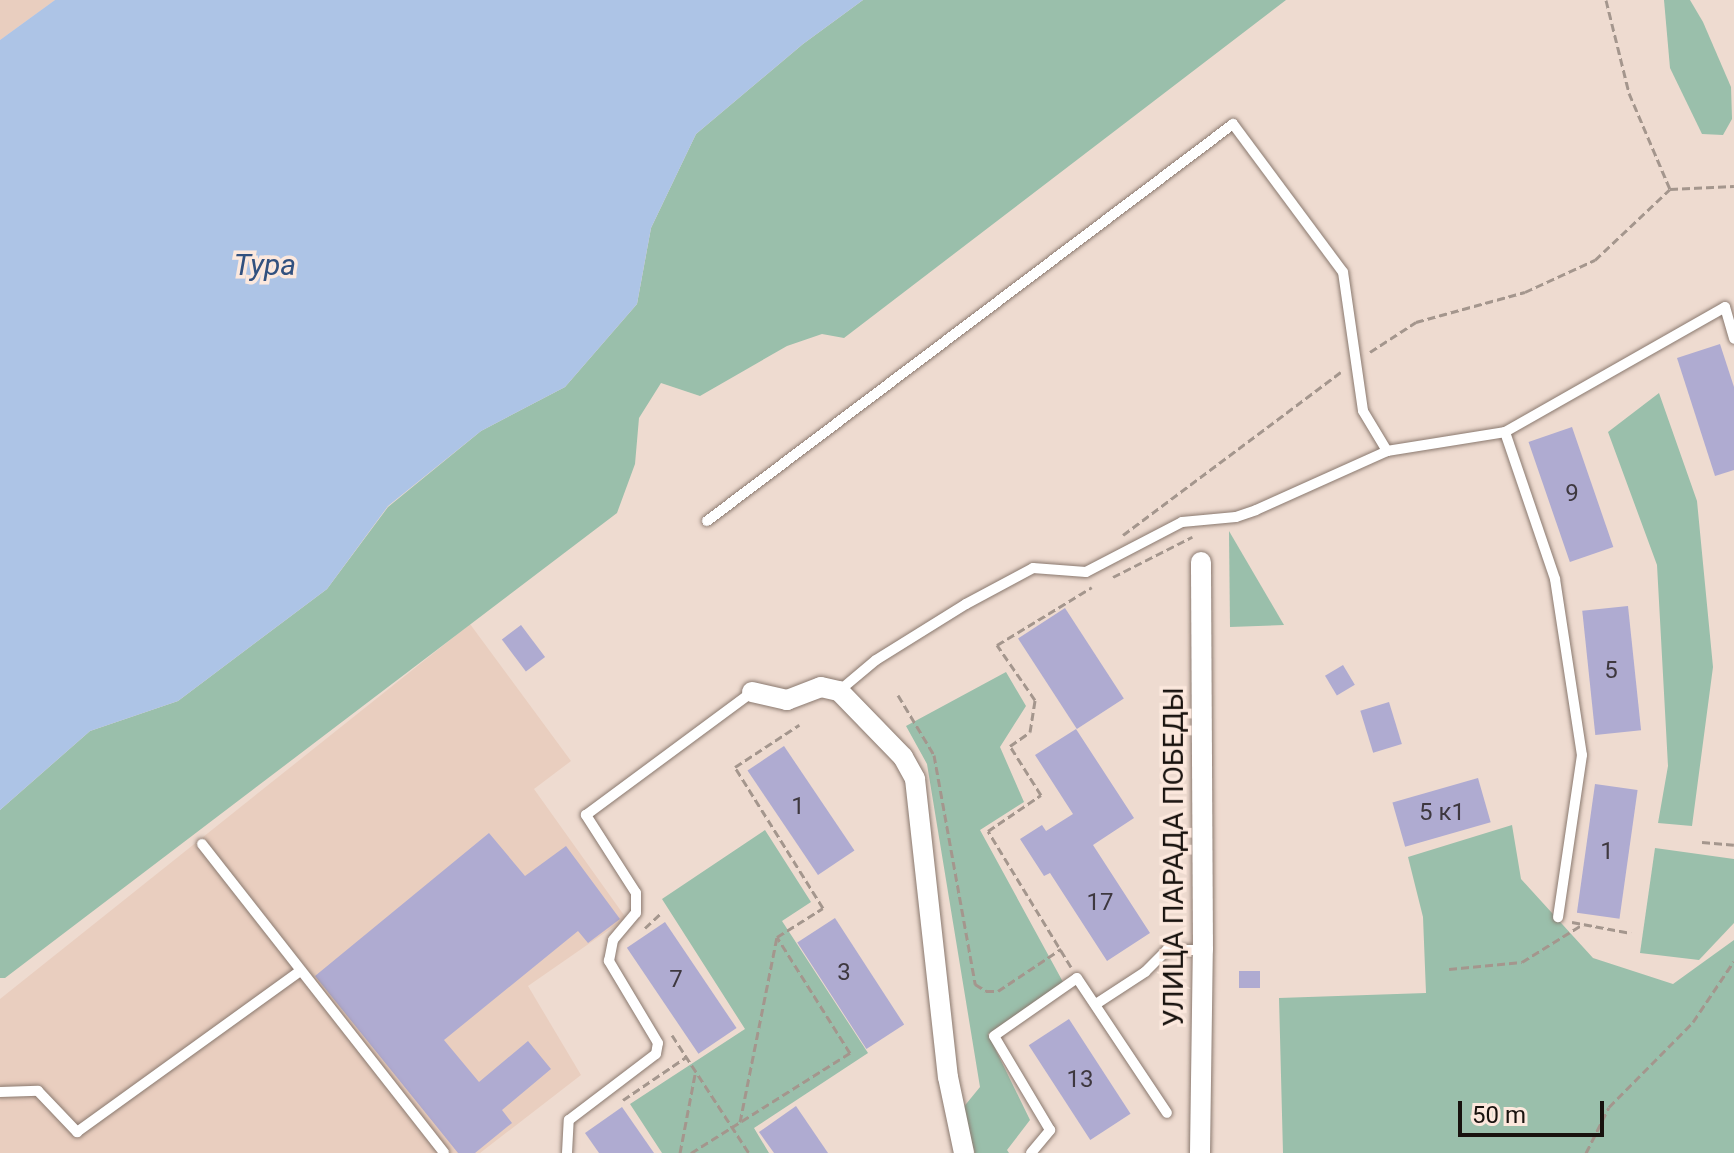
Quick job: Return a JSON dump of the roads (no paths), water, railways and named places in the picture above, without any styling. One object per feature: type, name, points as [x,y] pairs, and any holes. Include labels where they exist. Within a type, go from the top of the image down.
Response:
[{"type":"street","name":"УЛИЦА ПАРАДА ПОБЕДЫ","points":[[1200,1153],[1203,950],[1201,562]]},
{"type":"street","points":[[752,692],[787,700],[821,687],[839,691],[903,757],[915,779],[948,1077],[964,1153]]},
{"type":"lane","points":[[707,521],[1233,124],[1343,272],[1353,363],[1363,411],[1387,451]]},
{"type":"lane","points":[[839,691],[876,660],[966,604],[1033,568],[1086,572],[1182,522],[1236,517],[1387,451],[1505,432],[1725,307],[1734,339]]},
{"type":"lane","points":[[1505,432],[1555,579],[1582,755],[1558,917]]},
{"type":"lane","points":[[567,1153],[569,1120],[656,1054],[658,1043],[609,961],[613,940],[636,913],[636,893],[586,815],[752,692]]},
{"type":"lane","points":[[202,844],[444,1153]]},
{"type":"lane","points":[[1096,1004],[1145,972],[1167,950],[1203,950]]},
{"type":"lane","points":[[0,1092],[38,1091],[77,1132],[300,971]]},
{"type":"lane","points":[[1031,1153],[1050,1130],[994,1036],[1077,978],[1167,1113]]},
{"type":"water","name":"Тура","points":[[55,0],[863,0],[803,44],[696,134],[651,228],[637,304],[565,387],[481,431],[388,506],[327,589],[178,701],[90,731],[0,810],[0,40]]}]
